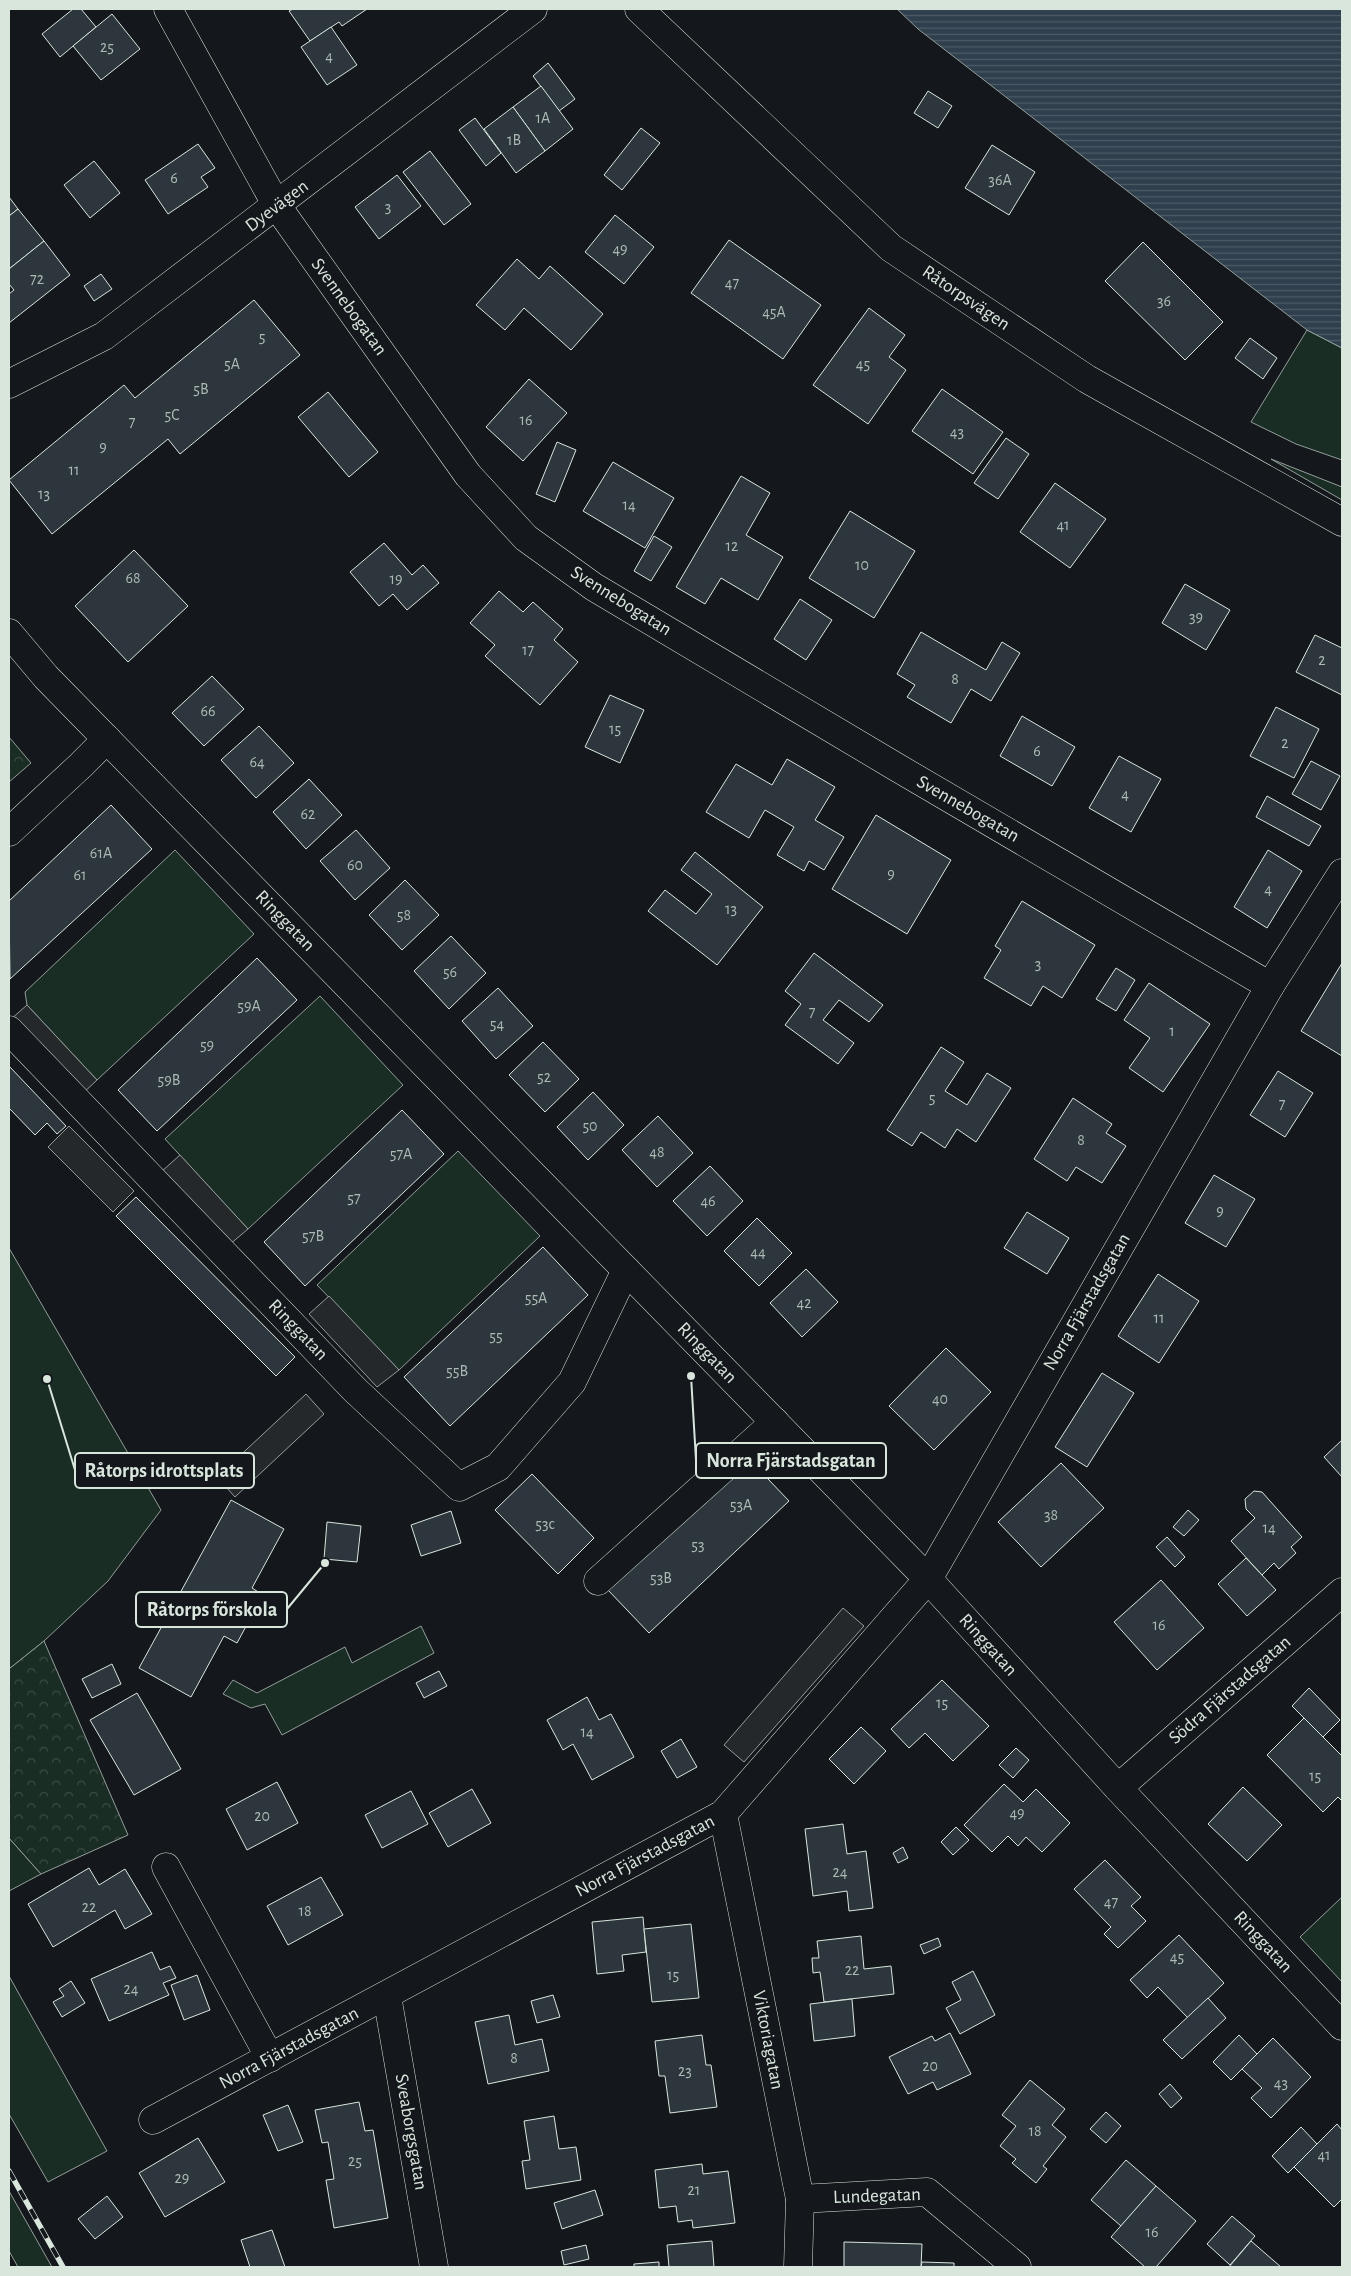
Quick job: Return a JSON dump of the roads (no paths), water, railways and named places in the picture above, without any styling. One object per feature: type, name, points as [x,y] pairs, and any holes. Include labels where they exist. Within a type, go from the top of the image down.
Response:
[{"type":"street","name":"Svennebogatan","points":[[168,9],[277,206],[468,475],[526,538],[603,592],[1270,986]]},
{"type":"street","name":"Dyevägen","points":[[9,384],[104,336],[533,9]]},
{"type":"street","name":"Råtorpsvägen","points":[[639,9],[891,248],[1087,379],[1342,522]]},
{"type":"street","name":"Ringgatan","points":[[9,633],[46,677],[928,1578],[1118,1788],[1342,2026]]},
{"type":"street","points":[[9,832],[107,739]]},
{"type":"street","name":"Norra Fjärstadsgatan","points":[[153,2120],[723,1814],[928,1578],[1270,986],[1342,873]]},
{"type":"street","name":"Ringgatan","points":[[9,1030],[355,1390],[460,1487],[498,1467],[572,1382],[626,1270]]},
{"type":"street","points":[[598,1581],[775,1422]]},
{"type":"street","name":"Södra Fjärstadsgatan","points":[[1118,1788],[1342,1592]]},
{"type":"street","name":"Viktoriagatan","points":[[723,1814],[800,2199],[798,2267]]},
{"type":"street","points":[[166,1867],[270,2058]]},
{"type":"street","name":"Sveaborgsgatan","points":[[387,1996],[434,2267]]},
{"type":"street","name":"Lundegatan","points":[[800,2199],[927,2192],[1018,2267]]},
{"type":"water","points":[[897,9],[1342,9],[1342,348],[1307,330],[918,29]]},
{"type":"railway","points":[[9,2171],[63,2267]]},
{"type":"place","name":"Norra Fjärstadsgatan","points":[[691,1376]]},
{"type":"place","name":"Råtorps idrottsplats","points":[[47,1379]]},
{"type":"place","name":"Råtorps förskola","points":[[325,1563]]}]
